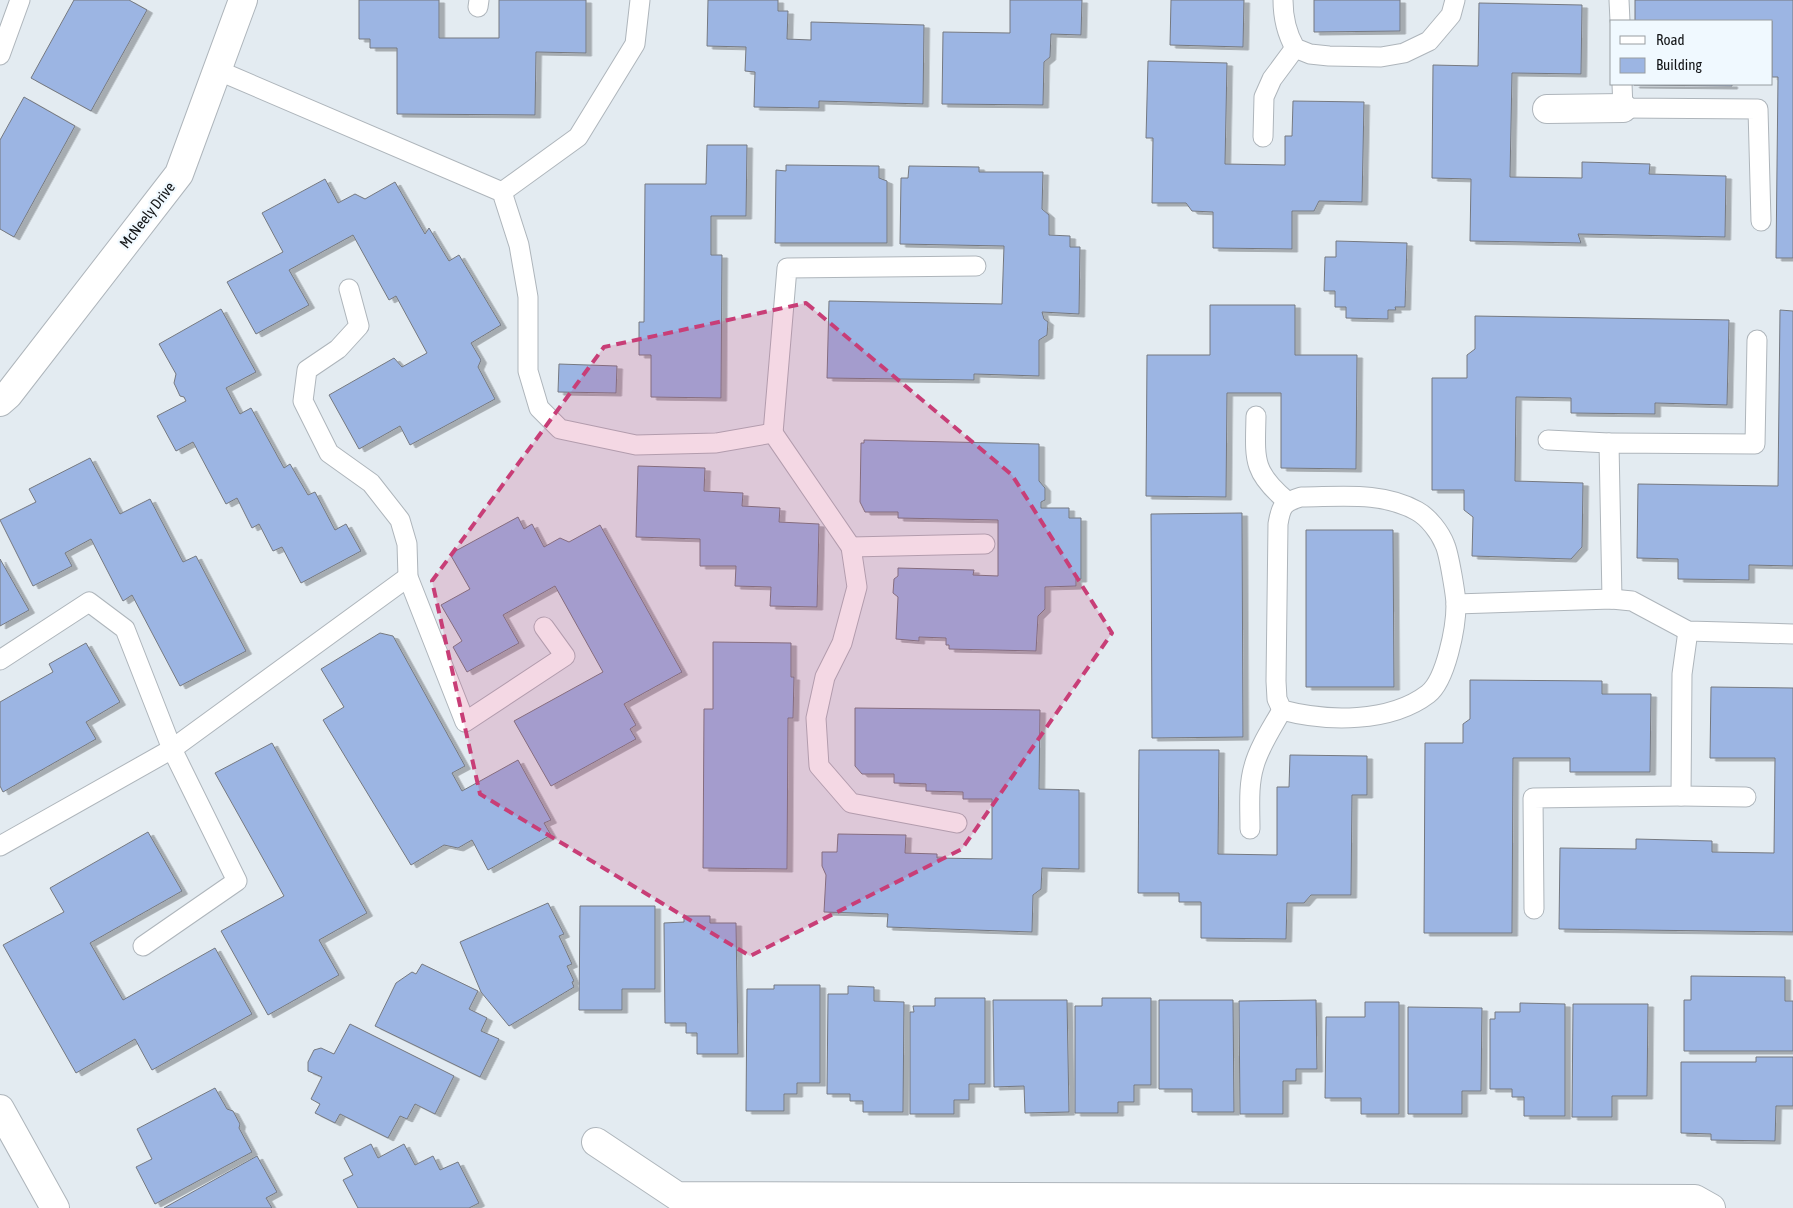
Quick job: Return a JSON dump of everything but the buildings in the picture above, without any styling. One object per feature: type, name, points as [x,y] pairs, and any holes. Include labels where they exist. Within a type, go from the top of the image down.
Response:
[{"type":"street","name":"McNeely Drive","points":[[3,394],[179,174],[243,0]]},
{"type":"street","points":[[1547,108],[1623,96]]},
{"type":"street","points":[[0,1109],[55,1208]]},
{"type":"street","points":[[596,1142],[677,1196],[1695,1199],[1711,1208]]},
{"type":"lane","points":[[0,55],[20,0]]},
{"type":"lane","points":[[502,192],[578,138],[635,44],[640,0]]},
{"type":"lane","points":[[1283,0],[1283,17],[1288,35],[1295,48],[1310,54],[1329,56],[1381,57],[1404,53],[1429,42],[1451,15],[1455,0]]},
{"type":"lane","points":[[1619,0],[1620,20]]},
{"type":"lane","points":[[1263,137],[1264,97],[1272,79],[1295,48]]},
{"type":"lane","points":[[217,70],[502,192]]},
{"type":"lane","points":[[1623,96],[1758,108],[1761,221]]},
{"type":"lane","points":[[502,192],[518,245],[528,297],[528,371],[539,408],[560,429],[636,445],[716,443],[773,434]]},
{"type":"lane","points":[[958,824],[851,803],[819,766],[816,718],[825,678],[842,643],[856,587],[851,547],[773,434],[787,268],[976,266]]},
{"type":"lane","points":[[349,289],[358,326],[338,349],[307,370],[303,401],[329,452],[371,484],[400,520],[407,544],[408,577],[466,722],[565,656],[544,628]]},
{"type":"lane","points":[[1548,440],[1609,443],[1755,444],[1757,340]]},
{"type":"lane","points":[[1256,416],[1255,454],[1259,469],[1275,491],[1287,501]]},
{"type":"lane","points":[[1609,443],[1612,598]]},
{"type":"lane","points":[[1301,497],[1373,497],[1398,501],[1419,512],[1435,527],[1446,545],[1456,604],[1449,652],[1443,673],[1430,693],[1406,708],[1376,715],[1329,718],[1305,716],[1282,710],[1277,699],[1276,681],[1278,524],[1280,510],[1287,501],[1301,497]]},
{"type":"lane","points":[[851,547],[985,544]]},
{"type":"lane","points":[[0,846],[172,749],[408,577]]},
{"type":"lane","points":[[1456,604],[1612,598],[1632,601],[1688,631],[1793,634]]},
{"type":"lane","points":[[0,660],[89,602],[125,629],[172,749],[236,881],[143,946]]},
{"type":"lane","points":[[1681,796],[1682,674],[1688,631]]},
{"type":"lane","points":[[1250,829],[1251,782],[1254,766],[1259,752],[1282,710]]},
{"type":"lane","points":[[1534,909],[1533,798],[1746,796]]},
{"type":"highlighted area","points":[[806,303],[1012,475],[1112,633],[962,849],[750,956],[480,794],[432,581],[604,347]]}]
